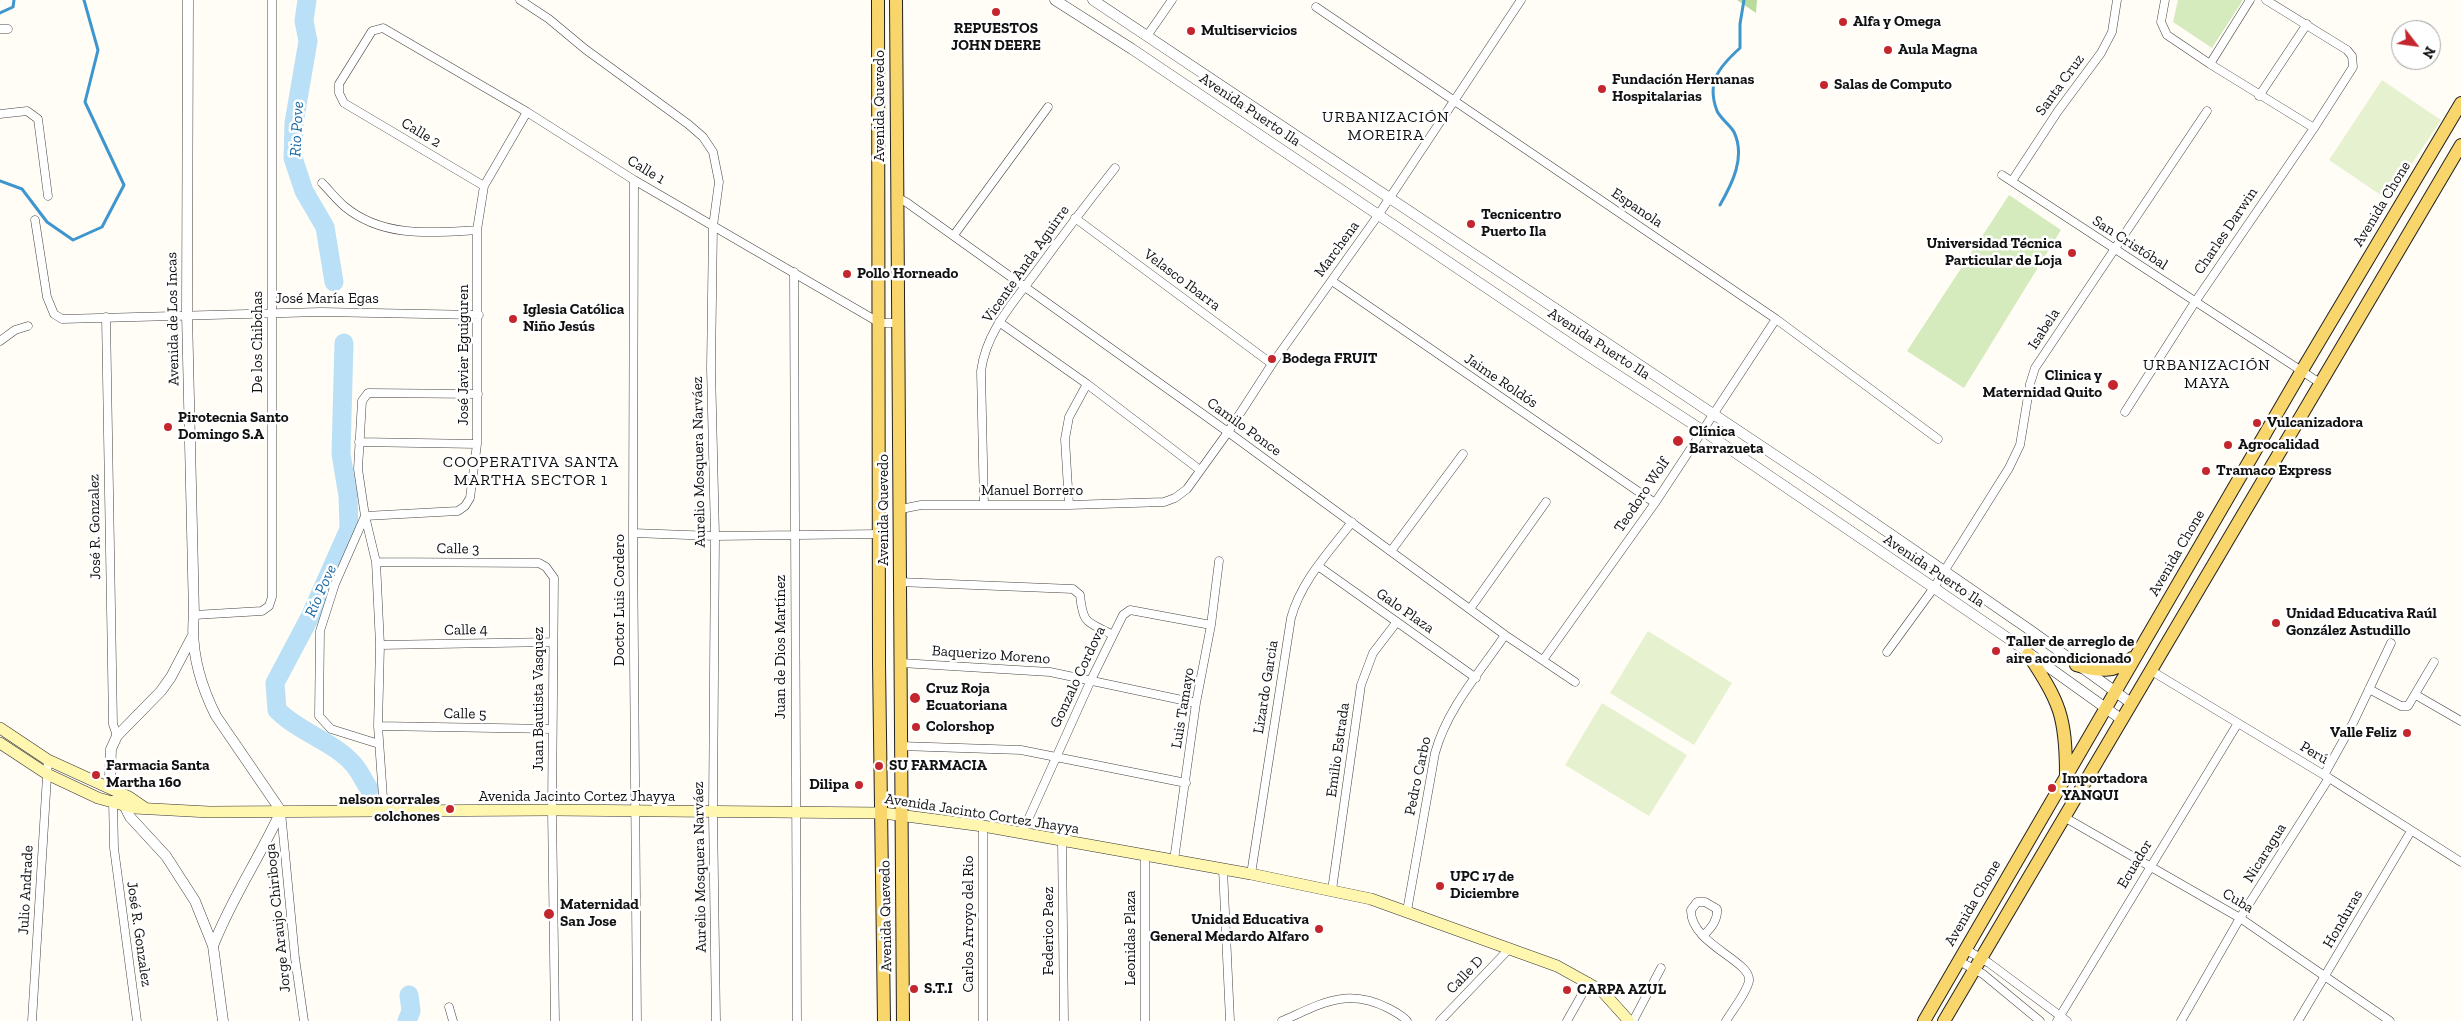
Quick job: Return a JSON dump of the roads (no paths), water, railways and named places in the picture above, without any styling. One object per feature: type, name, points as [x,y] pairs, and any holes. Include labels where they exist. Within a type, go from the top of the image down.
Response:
[{"type":"main road","name":"Avenida Quevedo","points":[[878,0],[880,736],[883,813],[884,1021]]},
{"type":"main road","name":"Avenida Quevedo","points":[[896,0],[896,197],[901,509],[899,582],[901,663],[900,746],[904,1021]]},
{"type":"main road","points":[[896,15],[900,0]]},
{"type":"main road","name":"Avenida Chone","points":[[1924,1021],[2301,372],[2461,103]]},
{"type":"main road","points":[[1944,1021],[2461,145]]},
{"type":"main road","points":[[2076,665],[2090,670],[2107,670],[2126,664],[2138,653]]},
{"type":"main road","points":[[2028,654],[2054,694],[2061,712],[2064,725],[2066,775]]},
{"type":"main road","name":"Avenida Jacinto Cortez Jhayya","points":[[0,728],[48,760],[117,798]]},
{"type":"main road","name":"Avenida Jacinto Cortez Jhayya","points":[[0,743],[47,774],[145,808],[209,812],[356,813],[552,810],[635,812],[795,811],[883,813],[983,826],[1332,890],[1407,911],[1557,966],[1589,982],[1615,1004],[1629,1021]]},
{"type":"street","name":"Avenida de Los Incas","points":[[188,0],[187,314],[194,615],[192,637],[198,672],[216,716],[281,812]]},
{"type":"street","name":"De los Chibchas","points":[[194,615],[262,611],[269,606],[272,597],[272,0]]},
{"type":"street","name":"Aurelio Mosquera Narváez","points":[[520,0],[549,19],[585,49],[688,124],[703,137],[717,160],[719,182],[713,226],[711,368],[715,536],[712,812],[716,1021]]},
{"type":"street","name":"Avenida Puerto Ila","points":[[1055,0],[1132,49],[1579,350],[1702,430],[2122,719]]},
{"type":"street","name":"Avenida Puerto Ila","points":[[1093,0],[1389,197],[1712,416],[1809,478],[2030,630],[2131,703]]},
{"type":"street","points":[[1147,36],[1172,0]]},
{"type":"street","name":"Marchena","points":[[1164,502],[1175,498],[1186,489],[1228,432],[1272,364],[1379,214],[1521,0]]},
{"type":"street","name":"Santa Cruz","points":[[2012,181],[2058,111],[2101,53],[2112,32],[2118,0]]},
{"type":"street","points":[[2165,0],[2161,22],[2167,35],[2259,96],[2314,128]]},
{"type":"street","points":[[2210,64],[2250,0]]},
{"type":"street","points":[[2259,96],[2307,24],[2266,0]]},
{"type":"street","name":"Espanola","points":[[1316,6],[1776,319],[1938,439]]},
{"type":"street","name":"Charles Darwin","points":[[2125,412],[2194,302],[2314,128],[2353,67],[2352,56],[2347,50],[2307,24]]},
{"type":"street","name":"Calle 1","points":[[344,104],[338,93],[340,84],[368,35],[372,30],[383,28],[527,112],[634,180],[880,323]]},
{"type":"street","name":"Calle 2","points":[[344,104],[484,186]]},
{"type":"street","points":[[954,235],[1048,107]]},
{"type":"street","name":"Isabela","points":[[1887,652],[1944,572],[2020,445],[2030,384],[2035,368],[2207,110]]},
{"type":"street","points":[[0,114],[27,111],[38,118],[48,196]]},
{"type":"street","name":"José Javier Eguiguren","points":[[365,516],[458,511],[465,506],[470,498],[477,444],[479,315],[477,230],[484,186],[527,112]]},
{"type":"street","name":"Vicente Anda Aguirre","points":[[984,504],[981,371],[983,354],[999,322],[1075,218],[1115,168]]},
{"type":"street","name":"San Cristóbal","points":[[2002,175],[2320,383]]},
{"type":"street","name":"Doctor Luis Cordero","points":[[634,180],[633,533],[637,1021]]},
{"type":"street","points":[[322,183],[343,205],[360,218],[384,228],[419,234],[477,230]]},
{"type":"street","name":"Camilo Ponce","points":[[896,197],[954,235],[1506,635],[1575,682]]},
{"type":"street","name":"Velasco Ibarra","points":[[1075,218],[1272,364]]},
{"type":"street","name":"José María Egas","points":[[35,220],[47,296],[56,317],[65,319],[187,314],[320,312],[479,315]]},
{"type":"street","name":"Juan de Dios Martínez","points":[[794,272],[797,1021]]},
{"type":"street","name":"Jaime Roldós","points":[[1332,281],[1655,503]]},
{"type":"street","name":"José R. Gonzalez","points":[[106,317],[113,724],[118,736]]},
{"type":"street","name":"Teodoro Wolf","points":[[1543,660],[1655,503],[1776,319]]},
{"type":"street","points":[[999,322],[1087,384],[1200,470]]},
{"type":"street","points":[[880,323],[899,323]]},
{"type":"street","points":[[0,341],[15,330],[28,326]]},
{"type":"street","points":[[1069,505],[1065,439],[1069,417],[1087,384]]},
{"type":"street","points":[[381,812],[378,726],[380,645],[376,562],[365,516],[358,469],[362,401],[368,393],[478,394]]},
{"type":"street","points":[[360,442],[477,444]]},
{"type":"street","points":[[1391,551],[1463,454]]},
{"type":"street","name":"Manuel Borrero","points":[[901,509],[921,505],[1069,505],[1164,502]]},
{"type":"street","points":[[1470,609],[1546,502]]},
{"type":"street","points":[[365,516],[335,584],[320,631],[318,706],[319,716],[331,729],[379,744]]},
{"type":"street","name":"Lizardo Garcia","points":[[1251,874],[1290,618],[1299,595],[1318,566],[1352,522]]},
{"type":"street","points":[[633,533],[715,536],[880,534]]},
{"type":"street","name":"Luis Tamayo","points":[[1174,860],[1196,703],[1211,625],[1219,561]]},
{"type":"street","name":"Calle 3","points":[[376,562],[539,563]]},
{"type":"street","name":"Juan Bautista Vasquez","points":[[539,563],[546,567],[554,578],[552,810],[555,1021]]},
{"type":"street","name":"Galo Plaza","points":[[1318,566],[1476,678]]},
{"type":"street","points":[[899,582],[1073,589],[1080,595],[1081,611],[1085,619],[1113,635]]},
{"type":"street","name":"Gonzalo Cordova","points":[[1022,833],[1091,680],[1123,615],[1130,610],[1211,625]]},
{"type":"street","name":"Emilio Estrada","points":[[1332,890],[1361,685],[1373,653],[1396,623]]},
{"type":"street","name":"Pedro Carbo","points":[[1407,911],[1440,734],[1448,718],[1506,635]]},
{"type":"street","name":"Avenida de Los Incas","points":[[192,637],[171,677],[161,691],[118,736],[111,749],[110,777],[117,798],[130,817],[166,856],[195,900],[213,946],[223,1021]]},
{"type":"street","name":"Calle 4","points":[[380,645],[552,642]]},
{"type":"street","name":"Nicaragua","points":[[2181,1021],[2240,918],[2326,777],[2391,643]]},
{"type":"street","points":[[2369,689],[2403,707],[2410,704],[2434,662]]},
{"type":"street","name":"Baquerizo Moreno","points":[[901,663],[1050,672],[1196,703]]},
{"type":"street","name":"Perú","points":[[2150,670],[2461,862]]},
{"type":"street","points":[[2416,695],[2460,719]]},
{"type":"street","name":"Ecuador","points":[[2058,1018],[2238,723]]},
{"type":"street","name":"Calle 5","points":[[378,726],[552,729]]},
{"type":"street","points":[[900,746],[1021,750],[1186,783]]},
{"type":"street","name":"Julio Andrade","points":[[32,1021],[48,760]]},
{"type":"street","name":"José R. Gonzalez","points":[[117,798],[114,848],[137,1021]]},
{"type":"street","points":[[213,946],[234,899],[265,846],[281,812]]},
{"type":"street","name":"Jorge Araujo Chiriboga","points":[[281,812],[295,958],[304,1021]]},
{"type":"street","name":"Cuba","points":[[2064,817],[2240,918],[2390,1021]]},
{"type":"street","name":"Carlos Arroyo del Rio","points":[[983,826],[984,1021]]},
{"type":"street","name":"Honduras","points":[[2298,1021],[2411,831]]},
{"type":"street","name":"Federico Paez","points":[[1062,840],[1064,1021]]},
{"type":"street","name":"Leonidas Plaza","points":[[1145,855],[1145,1021]]},
{"type":"street","points":[[1223,869],[1230,1021]]},
{"type":"street","points":[[1704,935],[1712,946],[1743,966],[1748,972],[1749,980],[1745,989],[1726,1021]]},
{"type":"street","name":"Calle D","points":[[1440,1021],[1510,948]]},
{"type":"street","points":[[1965,949],[1981,958],[2058,1018],[2067,1021]]},
{"type":"street","points":[[1959,960],[1974,969],[2040,1021]]},
{"type":"street","points":[[1633,1021],[1661,968]]},
{"type":"street","points":[[1567,1021],[1589,982]]},
{"type":"street","points":[[1282,1021],[1326,1002],[1347,997],[1367,1000],[1383,1006],[1403,1016],[1407,1021]]},
{"type":"street","points":[[449,1007],[453,1021]]},
{"type":"waterway","points":[[0,13],[13,7],[14,0]]},
{"type":"waterway","points":[[0,181],[22,189],[47,222],[73,240],[102,227],[124,185],[85,102],[98,50],[84,0]]},
{"type":"waterway","name":"Rio Pove","points":[[307,0],[304,21],[308,41],[294,123],[293,158],[304,191],[325,227],[334,282]]},
{"type":"waterway","points":[[1720,205],[1733,179],[1739,151],[1734,132],[1717,111],[1713,92],[1714,83],[1716,76],[1726,62],[1740,48],[1740,24],[1744,0]]},
{"type":"waterway","name":"Río Pove","points":[[344,343],[341,454],[348,496],[349,529],[310,617],[275,683],[277,710],[296,725],[346,757],[356,768],[369,789]]},
{"type":"waterway","name":"Río Pove","points":[[407,1021],[411,1011],[409,995]]},
{"type":"place","name":"REPUESTOS JOHN DEERE","points":[[996,12]]},
{"type":"place","name":"Alfa y Omega","points":[[1843,22]]},
{"type":"place","name":"Multiservicios","points":[[1191,31]]},
{"type":"place","name":"Aula Magna","points":[[1888,50]]},
{"type":"place","name":"Salas de Computo","points":[[1824,85]]},
{"type":"place","name":"Fundación Hermanas Hospitalarias","points":[[1602,89]]},
{"type":"place","name":"Tecnicentro Puerto Ila","points":[[1471,224]]},
{"type":"place","name":"Universidad Técnica Particular de Loja","points":[[2072,253]]},
{"type":"place","name":"Pollo Horneado","points":[[847,274]]},
{"type":"place","name":"Iglesia Católica Niño Jesús","points":[[513,319]]},
{"type":"place","name":"Bodega FRUIT","points":[[1272,359]]},
{"type":"place","name":"Clinica y Maternidad Quito","points":[[2113,385]]},
{"type":"place","name":"Vulcanizadora","points":[[2257,423]]},
{"type":"place","name":"Pirotecnia Santo Domingo S.A","points":[[168,427]]},
{"type":"place","name":"Clínica Barrazueta","points":[[1678,441]]},
{"type":"place","name":"Agrocalidad","points":[[2228,445]]},
{"type":"place","name":"Tramaco Express","points":[[2206,471]]},
{"type":"place","name":"Unidad Educativa Raúl González Astudillo","points":[[2276,623]]},
{"type":"place","name":"Taller de arreglo de aire acondicionado","points":[[1996,651]]},
{"type":"place","name":"Cruz Roja Ecuatoriana","points":[[915,698]]},
{"type":"place","name":"Colorshop","points":[[916,727]]},
{"type":"place","name":"Valle Feliz","points":[[2407,733]]},
{"type":"place","name":"SU FARMACIA","points":[[879,766]]},
{"type":"place","name":"Farmacia Santa Martha 160","points":[[96,775]]},
{"type":"place","name":"Dilipa","points":[[859,785]]},
{"type":"place","name":"Importadora YANQUI","points":[[2052,788]]},
{"type":"place","name":"nelson corrales colchones","points":[[450,809]]},
{"type":"place","name":"UPC 17 de Diciembre","points":[[1440,886]]},
{"type":"place","name":"Maternidad San Jose","points":[[549,914]]},
{"type":"place","name":"Unidad Educativa General Medardo Alfaro","points":[[1319,929]]},
{"type":"place","name":"S.T.I","points":[[914,989]]},
{"type":"place","name":"CARPA AZUL","points":[[1567,990]]},
{"type":"district","name":"URBANIZACIÓN MOREIRA","points":[[1386,126]]},
{"type":"district","name":"URBANIZACIÓN MAYA","points":[[2207,374]]},
{"type":"district","name":"COOPERATIVA SANTA MARTHA SECTOR 1","points":[[531,471]]}]
